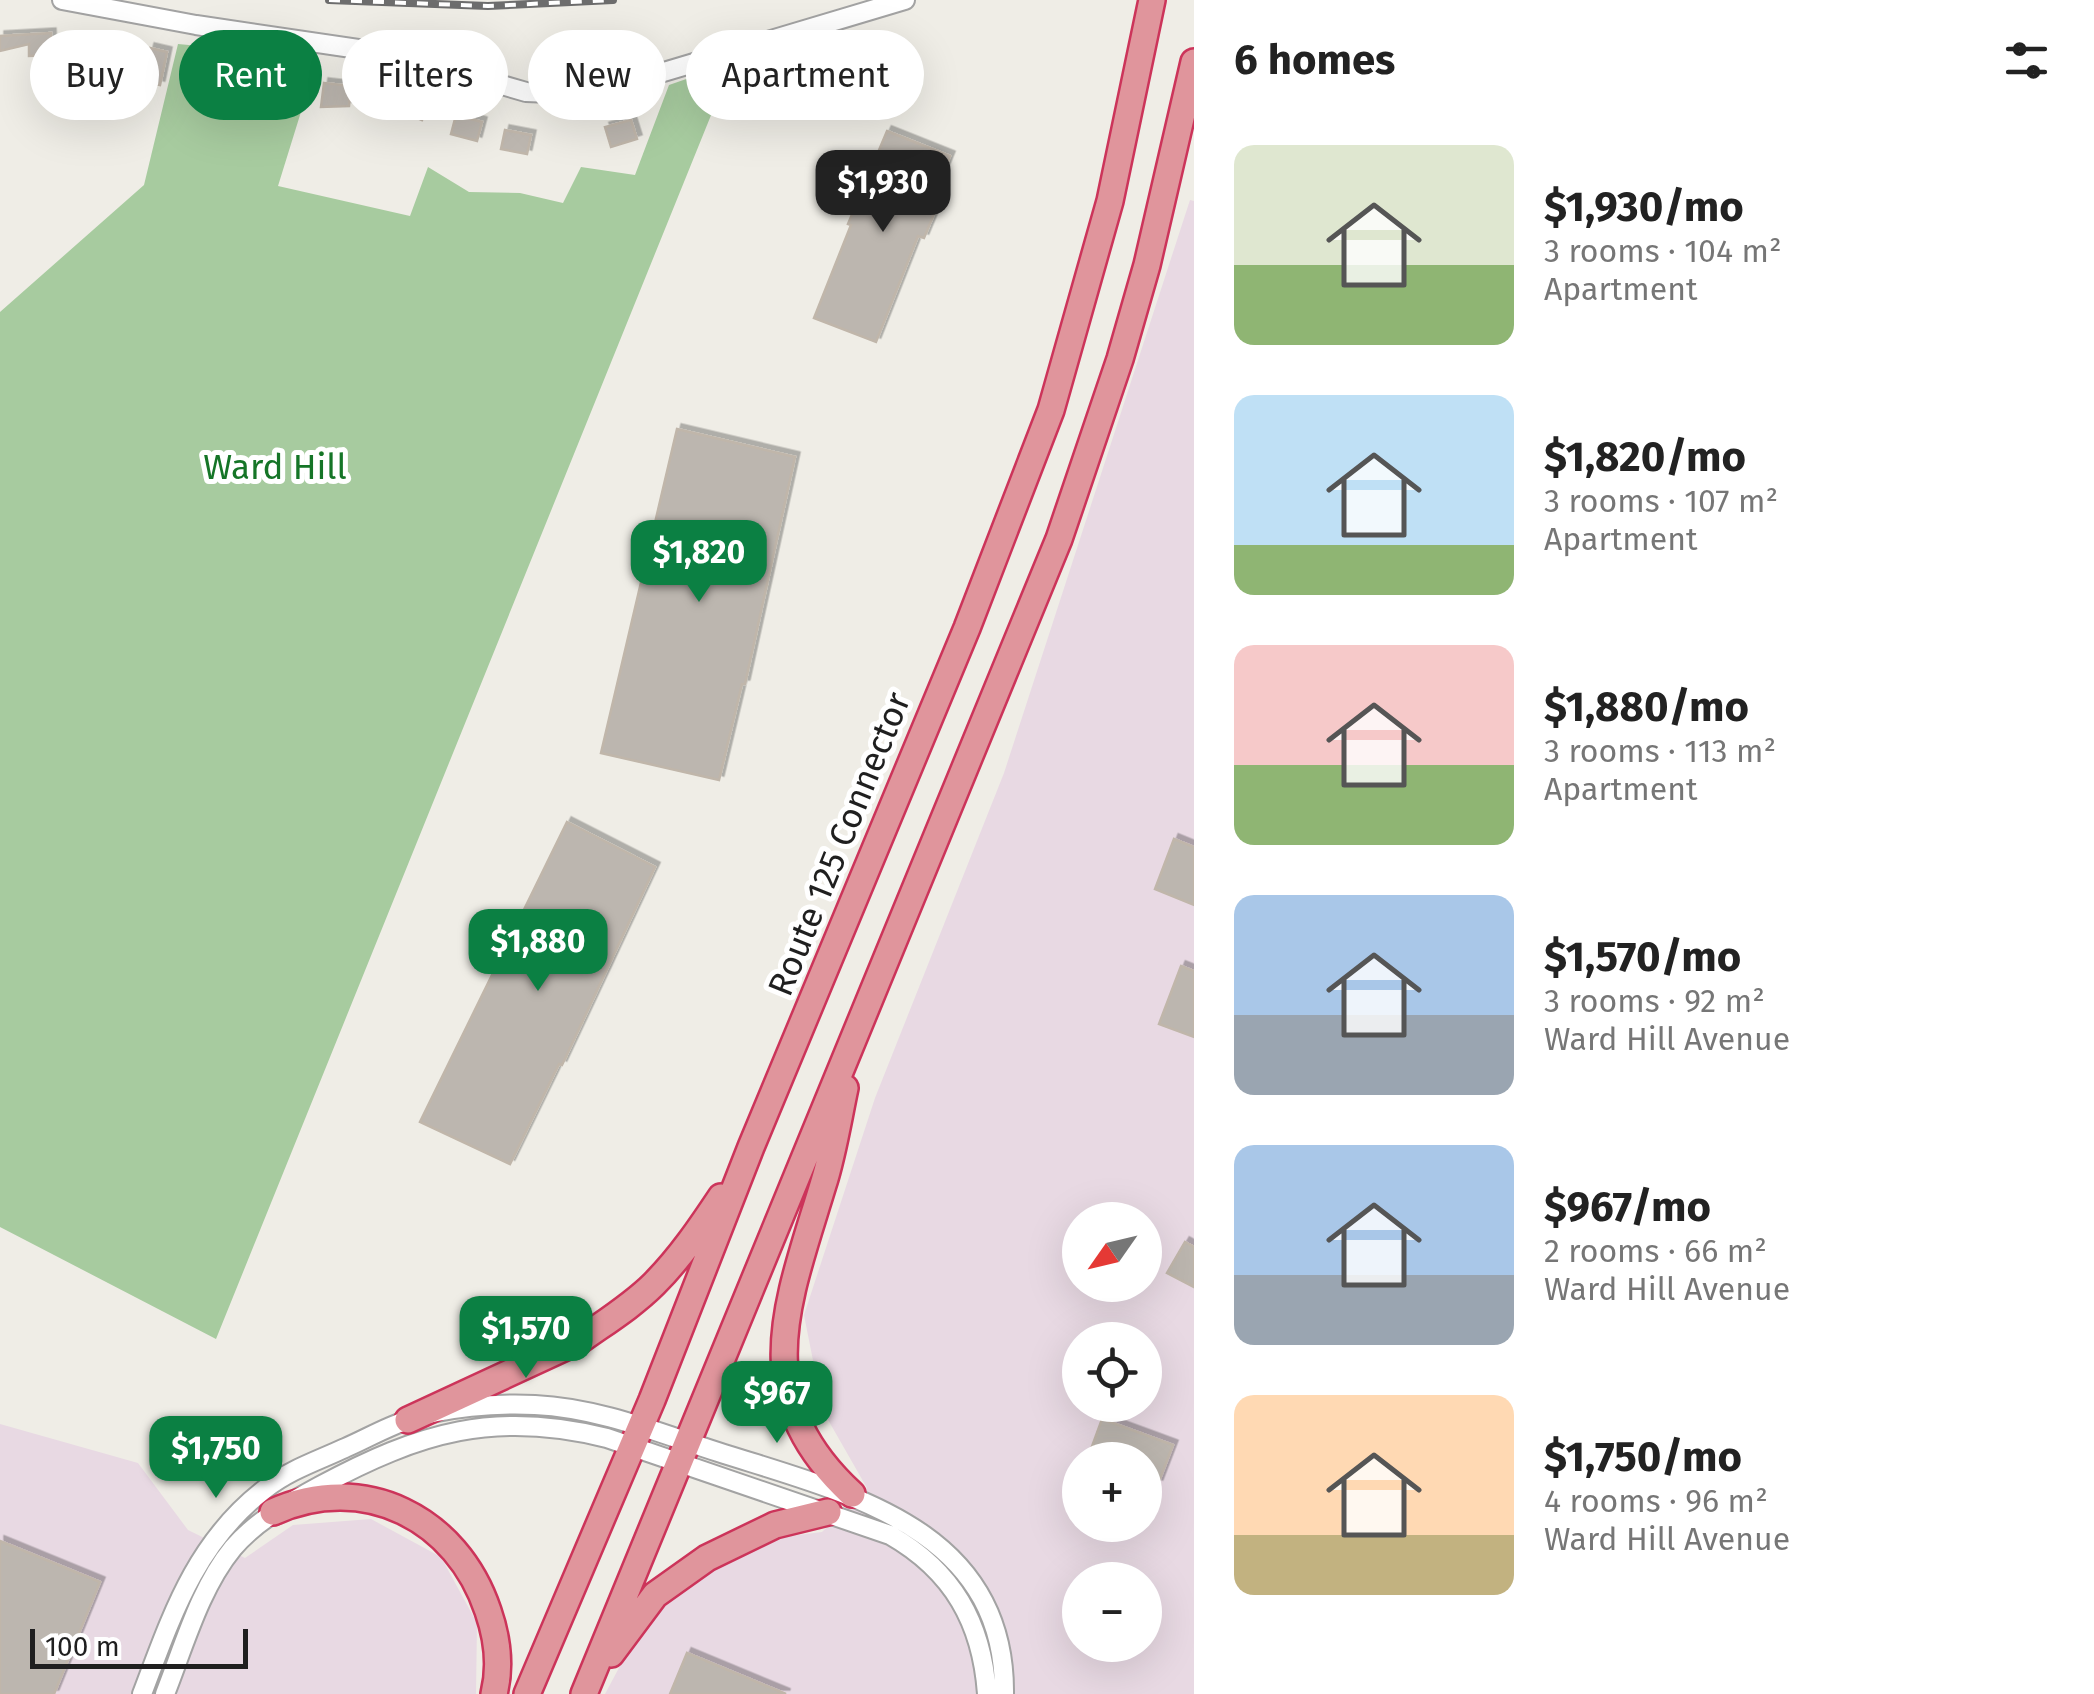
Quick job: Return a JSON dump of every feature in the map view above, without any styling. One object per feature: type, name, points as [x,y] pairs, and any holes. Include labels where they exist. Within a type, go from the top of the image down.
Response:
[{"type":"highway","name":"Route 125 Connector","points":[[527,1694],[637,1437],[746,1160],[973,613],[1051,410],[1110,201],[1152,0]]},
{"type":"highway","points":[[587,1688],[1059,539],[1142,284],[1194,62]]},
{"type":"highway","points":[[852,1494],[828,1472],[796,1422],[787,1390],[784,1330],[788,1301],[834,1144],[857,1028]]},
{"type":"highway","points":[[408,1420],[579,1341],[632,1303],[682,1253],[746,1160]]},
{"type":"highway","points":[[273,1512],[309,1499],[365,1499],[408,1514],[449,1541],[471,1569],[494,1629],[498,1654],[494,1694]]},
{"type":"highway","points":[[587,1688],[646,1606],[707,1558],[775,1525],[828,1512]]},
{"type":"street","points":[[62,0],[400,56],[473,79],[549,95],[620,85],[904,0]]},
{"type":"street","points":[[142,1694],[190,1578],[210,1542],[265,1489],[293,1470],[408,1420],[462,1410],[533,1404],[576,1409],[637,1437],[683,1452],[852,1494],[911,1524],[958,1564],[993,1618],[999,1636],[1004,1694]]},
{"type":"street","points":[[165,1694],[220,1568],[246,1535],[273,1512],[396,1448],[455,1431],[513,1425],[562,1426],[608,1438],[637,1437]]},
{"type":"street","points":[[683,1452],[909,1546],[944,1578],[976,1632],[987,1694]]},
{"type":"shaded area","points":[[1190,200],[1194,201],[1194,1694],[605,1694],[643,1623],[718,1562],[774,1538],[822,1532],[867,1488],[823,1411],[804,1315],[875,1098],[1004,773]]},
{"type":"shaded area","points":[[0,1424],[138,1463],[188,1530],[245,1558],[293,1525],[371,1519],[441,1557],[477,1623],[476,1694],[0,1694]]},
{"type":"green space","name":"Ward Hill","points":[[178,44],[179,120],[298,120],[278,186],[410,216],[428,167],[469,192],[520,193],[563,203],[581,167],[635,175],[656,120],[666,120],[669,85],[686,79],[686,120],[709,120],[216,1339],[0,1227],[0,312],[144,185]]},
{"type":"building","points":[[30,34],[30,56],[29,44],[0,51],[0,36]]},
{"type":"building","points":[[159,50],[167,52],[159,85]]},
{"type":"building","points":[[324,83],[342,85],[342,106],[322,107]]},
{"type":"building","points":[[455,120],[482,122],[477,141],[451,134]]},
{"type":"building","points":[[631,120],[637,139],[611,147],[605,127]]},
{"type":"building","points":[[505,130],[531,135],[527,154],[501,149]]},
{"type":"building","points":[[887,131],[950,156],[937,187],[944,190],[924,238],[918,236],[876,342],[814,318]]},
{"type":"building","points":[[677,429],[795,457],[745,684],[719,780],[601,753]]},
{"type":"building","points":[[567,822],[655,867],[562,1065],[559,1064],[510,1164],[420,1122]]},
{"type":"building","points":[[1174,839],[1194,847],[1194,905],[1155,889]]},
{"type":"building","points":[[1181,966],[1194,971],[1194,1037],[1159,1024]]},
{"type":"building","points":[[1185,1242],[1194,1247],[1194,1287],[1167,1273]]},
{"type":"building","points":[[1101,1422],[1110,1422],[1173,1445],[1162,1474],[1162,1442],[1094,1442]]},
{"type":"building","points":[[0,1541],[100,1582],[54,1694],[0,1694]]},
{"type":"building","points":[[687,1653],[786,1694],[670,1694]]},
{"type":"railway","points":[[329,0],[488,6],[613,0]]}]
